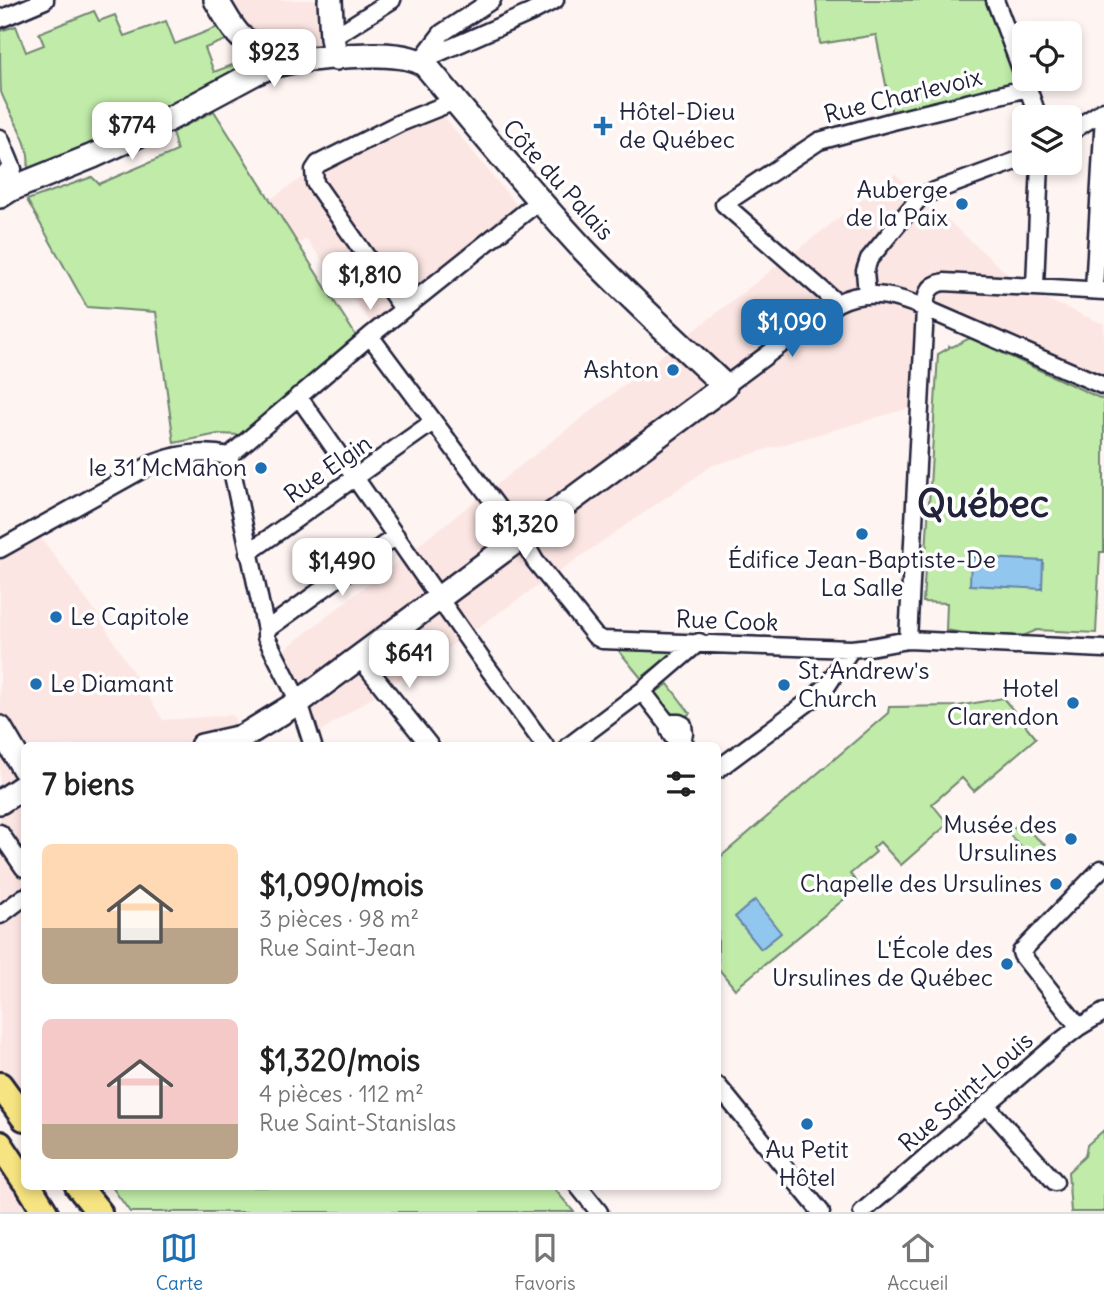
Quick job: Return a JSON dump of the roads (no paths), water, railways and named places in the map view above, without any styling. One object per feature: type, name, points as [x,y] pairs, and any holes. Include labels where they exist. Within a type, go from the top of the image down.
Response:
[{"type":"main road","points":[[0,1085],[21,1114]]},
{"type":"main road","points":[[31,1190],[45,1212]]},
{"type":"main road","points":[[81,1190],[99,1212]]},
{"type":"street","points":[[0,19],[44,0]]},
{"type":"street","points":[[216,0],[248,49],[250,61],[238,82]]},
{"type":"street","points":[[330,0],[334,48]]},
{"type":"street","points":[[0,196],[145,132],[274,65],[334,48],[392,0]]},
{"type":"street","points":[[421,61],[442,33],[492,0]]},
{"type":"street","points":[[334,48],[421,61],[555,0]]},
{"type":"street","points":[[995,0],[1012,46]]},
{"type":"street","points":[[243,39],[298,60]]},
{"type":"street","name":"Côte du Palais","points":[[421,61],[539,201],[620,287],[725,386]]},
{"type":"street","name":"Rue Charlevoix","points":[[836,303],[723,204],[819,141],[1012,85]]},
{"type":"street","points":[[403,309],[315,183],[314,170],[318,164],[401,123],[455,101]]},
{"type":"street","points":[[1082,126],[1104,113]]},
{"type":"street","points":[[908,640],[926,295],[930,287],[944,282],[1099,290],[1104,113]]},
{"type":"street","points":[[0,138],[7,173]]},
{"type":"street","points":[[867,294],[865,271],[869,259],[921,196],[1012,162]]},
{"type":"street","points":[[1035,286],[1040,175]]},
{"type":"street","points":[[229,456],[370,336],[539,201]]},
{"type":"street","points":[[220,742],[242,737],[299,702],[836,303],[847,298],[867,294],[915,303],[1104,386]]},
{"type":"street","points":[[370,336],[520,538]]},
{"type":"street","points":[[298,396],[542,742]]},
{"type":"street","name":"Rue Elgin","points":[[248,553],[433,422]]},
{"type":"street","points":[[0,548],[152,464],[188,454],[216,453],[229,456]]},
{"type":"street","points":[[229,456],[269,645],[299,702],[312,742]]},
{"type":"street","points":[[266,631],[396,536]]},
{"type":"street","name":"Rue Cook","points":[[520,538],[595,636],[602,640],[851,649],[908,640],[1104,649]]},
{"type":"street","points":[[574,742],[642,691],[699,642]]},
{"type":"street","points":[[721,767],[827,686],[851,649]]},
{"type":"street","points":[[359,657],[427,742]]},
{"type":"street","points":[[646,696],[683,730]]},
{"type":"street","points":[[0,729],[21,764]]},
{"type":"street","points":[[0,802],[21,788]]},
{"type":"street","points":[[0,833],[21,863]]},
{"type":"street","points":[[1079,1027],[1021,952],[1103,869]]},
{"type":"street","points":[[0,915],[21,899]]},
{"type":"street","name":"Rue Saint-Louis","points":[[862,1212],[1058,1043],[1104,1012]]},
{"type":"street","points":[[721,1090],[821,1212]]},
{"type":"street","points":[[987,1106],[1055,1182]]},
{"type":"street","points":[[581,1190],[599,1212]]},
{"type":"water","points":[[971,557],[1043,561],[1042,589],[970,585]]},
{"type":"water","points":[[755,900],[781,933],[761,949],[735,917]]},
{"type":"place","name":"Hôtel-Dieu de Québec","points":[[603,126]]},
{"type":"place","name":"Auberge de la Paix","points":[[962,204]]},
{"type":"place","name":"Ashton","points":[[673,370]]},
{"type":"place","name":"le 31 McMahon","points":[[261,468]]},
{"type":"place","name":"Édifice Jean-Baptiste-De La Salle","points":[[862,534]]},
{"type":"place","name":"Le Capitole","points":[[56,617]]},
{"type":"place","name":"Le Diamant","points":[[36,684]]},
{"type":"place","name":"St. Andrew's Church","points":[[784,685]]},
{"type":"place","name":"Hotel Clarendon","points":[[1073,703]]},
{"type":"place","name":"Musée des Ursulines","points":[[1071,839]]},
{"type":"place","name":"Chapelle des Ursulines","points":[[1056,884]]},
{"type":"place","name":"L'École des Ursulines de Québec","points":[[1007,964]]},
{"type":"place","name":"Au Petit Hôtel","points":[[807,1124]]},
{"type":"district","name":"Québec","points":[[983,504]]}]
